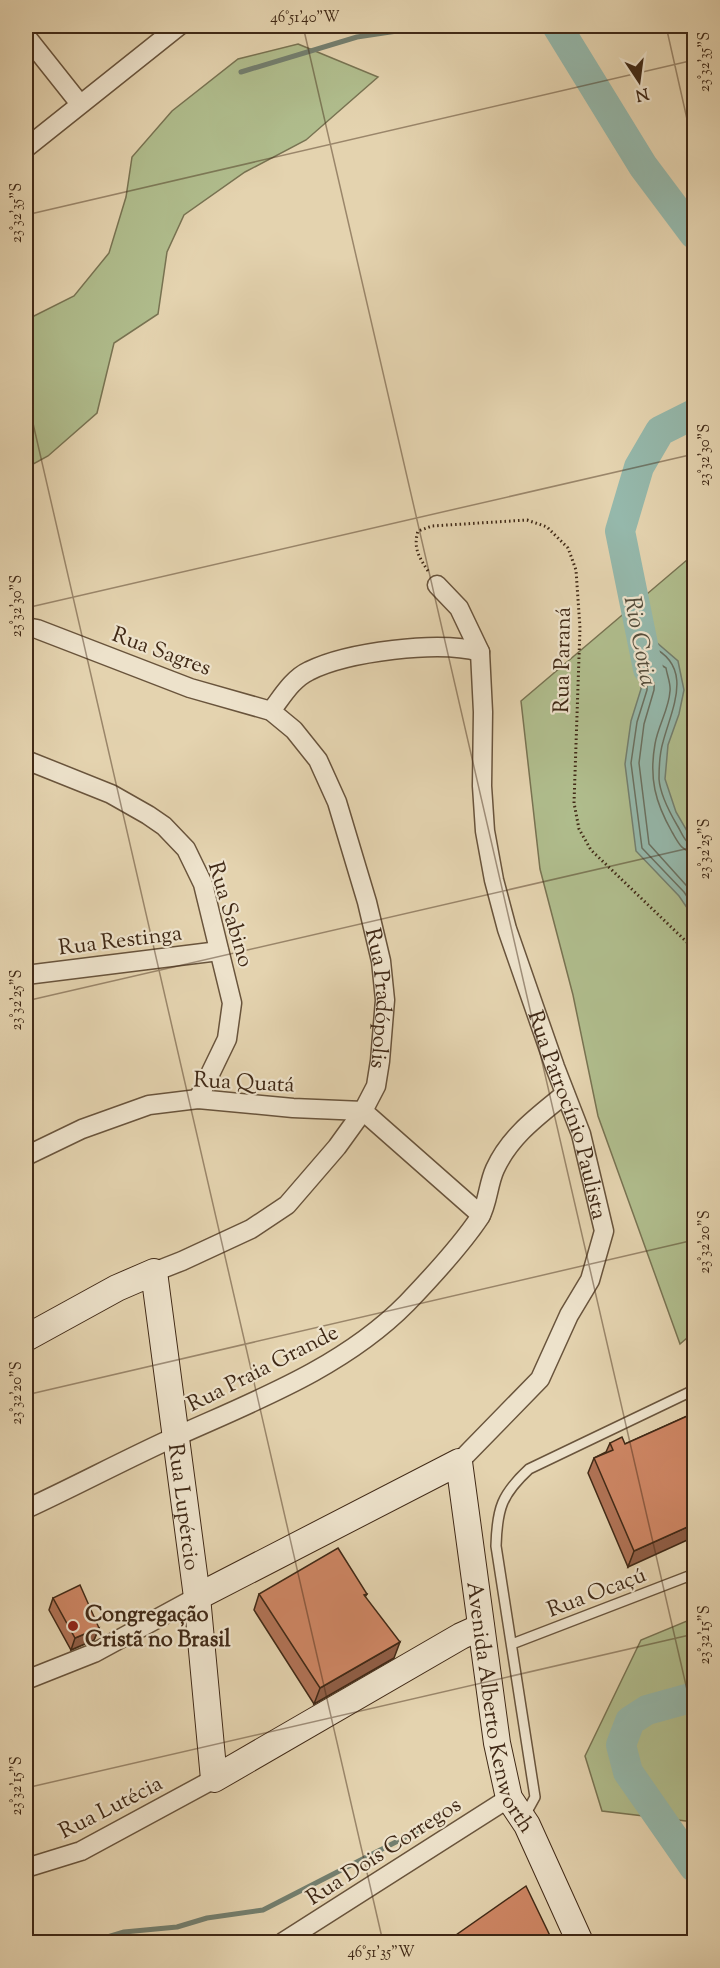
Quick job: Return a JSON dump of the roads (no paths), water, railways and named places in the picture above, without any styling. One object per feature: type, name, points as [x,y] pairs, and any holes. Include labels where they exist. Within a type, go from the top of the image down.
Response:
[{"type":"street","points":[[26,148],[179,26]]},
{"type":"street","points":[[26,36],[80,104]]},
{"type":"street","points":[[437,585],[459,608],[480,652]]},
{"type":"street","name":"Rua Sagres","points":[[31,628],[190,688],[272,711]]},
{"type":"street","points":[[272,711],[289,687],[307,672],[330,663],[364,654],[427,647],[453,646],[480,652]]},
{"type":"street","name":"Rua Patrocínio Paulista","points":[[26,1680],[94,1653],[197,1597],[459,1462],[540,1379],[569,1314],[590,1280],[604,1231],[581,1134],[507,929],[488,850],[482,786],[483,712],[480,652]]},
{"type":"street","name":"Rua Pradópolis","points":[[26,1338],[117,1288],[183,1261],[251,1228],[287,1205],[337,1147],[363,1111],[376,1086],[385,1000],[379,951],[367,902],[337,802],[318,760],[294,730],[272,711]]},
{"type":"street","name":"Rua Sabino","points":[[26,760],[111,795],[164,826],[186,849],[202,884],[232,1003],[227,1039],[198,1099]]},
{"type":"street","name":"Rua Restinga","points":[[26,975],[219,951]]},
{"type":"street","name":"Rua Praia Grande","points":[[26,1509],[309,1374],[356,1346],[405,1305],[447,1258],[481,1215],[494,1170],[508,1146],[537,1117],[565,1094]]},
{"type":"street","name":"Rua Quatá","points":[[26,1156],[82,1129],[149,1106],[198,1099],[293,1108],[363,1111]]},
{"type":"street","points":[[363,1111],[481,1215]]},
{"type":"street","name":"Rua Lupércio","points":[[154,1272],[197,1597],[214,1779]]},
{"type":"street","name":"Avenida Alberto Kenworth","points":[[459,1462],[497,1743],[509,1798],[523,1819],[580,1942]]},
{"type":"street","points":[[214,1779],[461,1636],[481,1627]]},
{"type":"street","name":"Rua Lutécia","points":[[26,1868],[81,1851],[214,1779]]},
{"type":"street","name":"Rua Dois Corregos","points":[[283,1942],[509,1798]]},
{"type":"lane","points":[[523,1819],[535,1797],[496,1546],[497,1520],[503,1500],[514,1483],[529,1469],[694,1390]]},
{"type":"lane","name":"Rua Ocaçú","points":[[512,1644],[694,1574]]},
{"type":"water","points":[[641,629],[678,661],[684,690],[679,714],[668,745],[665,779],[676,812],[694,843],[694,918],[679,896],[636,851],[625,764],[631,721],[641,689]]},
{"type":"waterway","points":[[241,72],[357,37],[454,26],[484,31],[534,26]]},
{"type":"waterway","name":"Rio Cotia","points":[[557,26],[643,166],[694,234]]},
{"type":"waterway","name":"Rio Cotia","points":[[648,669],[620,531],[639,467],[660,431],[694,414]]},
{"type":"waterway","name":"Rio Cotia","points":[[694,1697],[647,1710],[630,1721],[621,1745],[628,1772],[694,1867]]},
{"type":"waterway","points":[[91,1942],[124,1932],[177,1927],[207,1918],[263,1910],[433,1823]]},
{"type":"place","name":"Congregação Cristã no Brasil","points":[[73,1626]]}]
